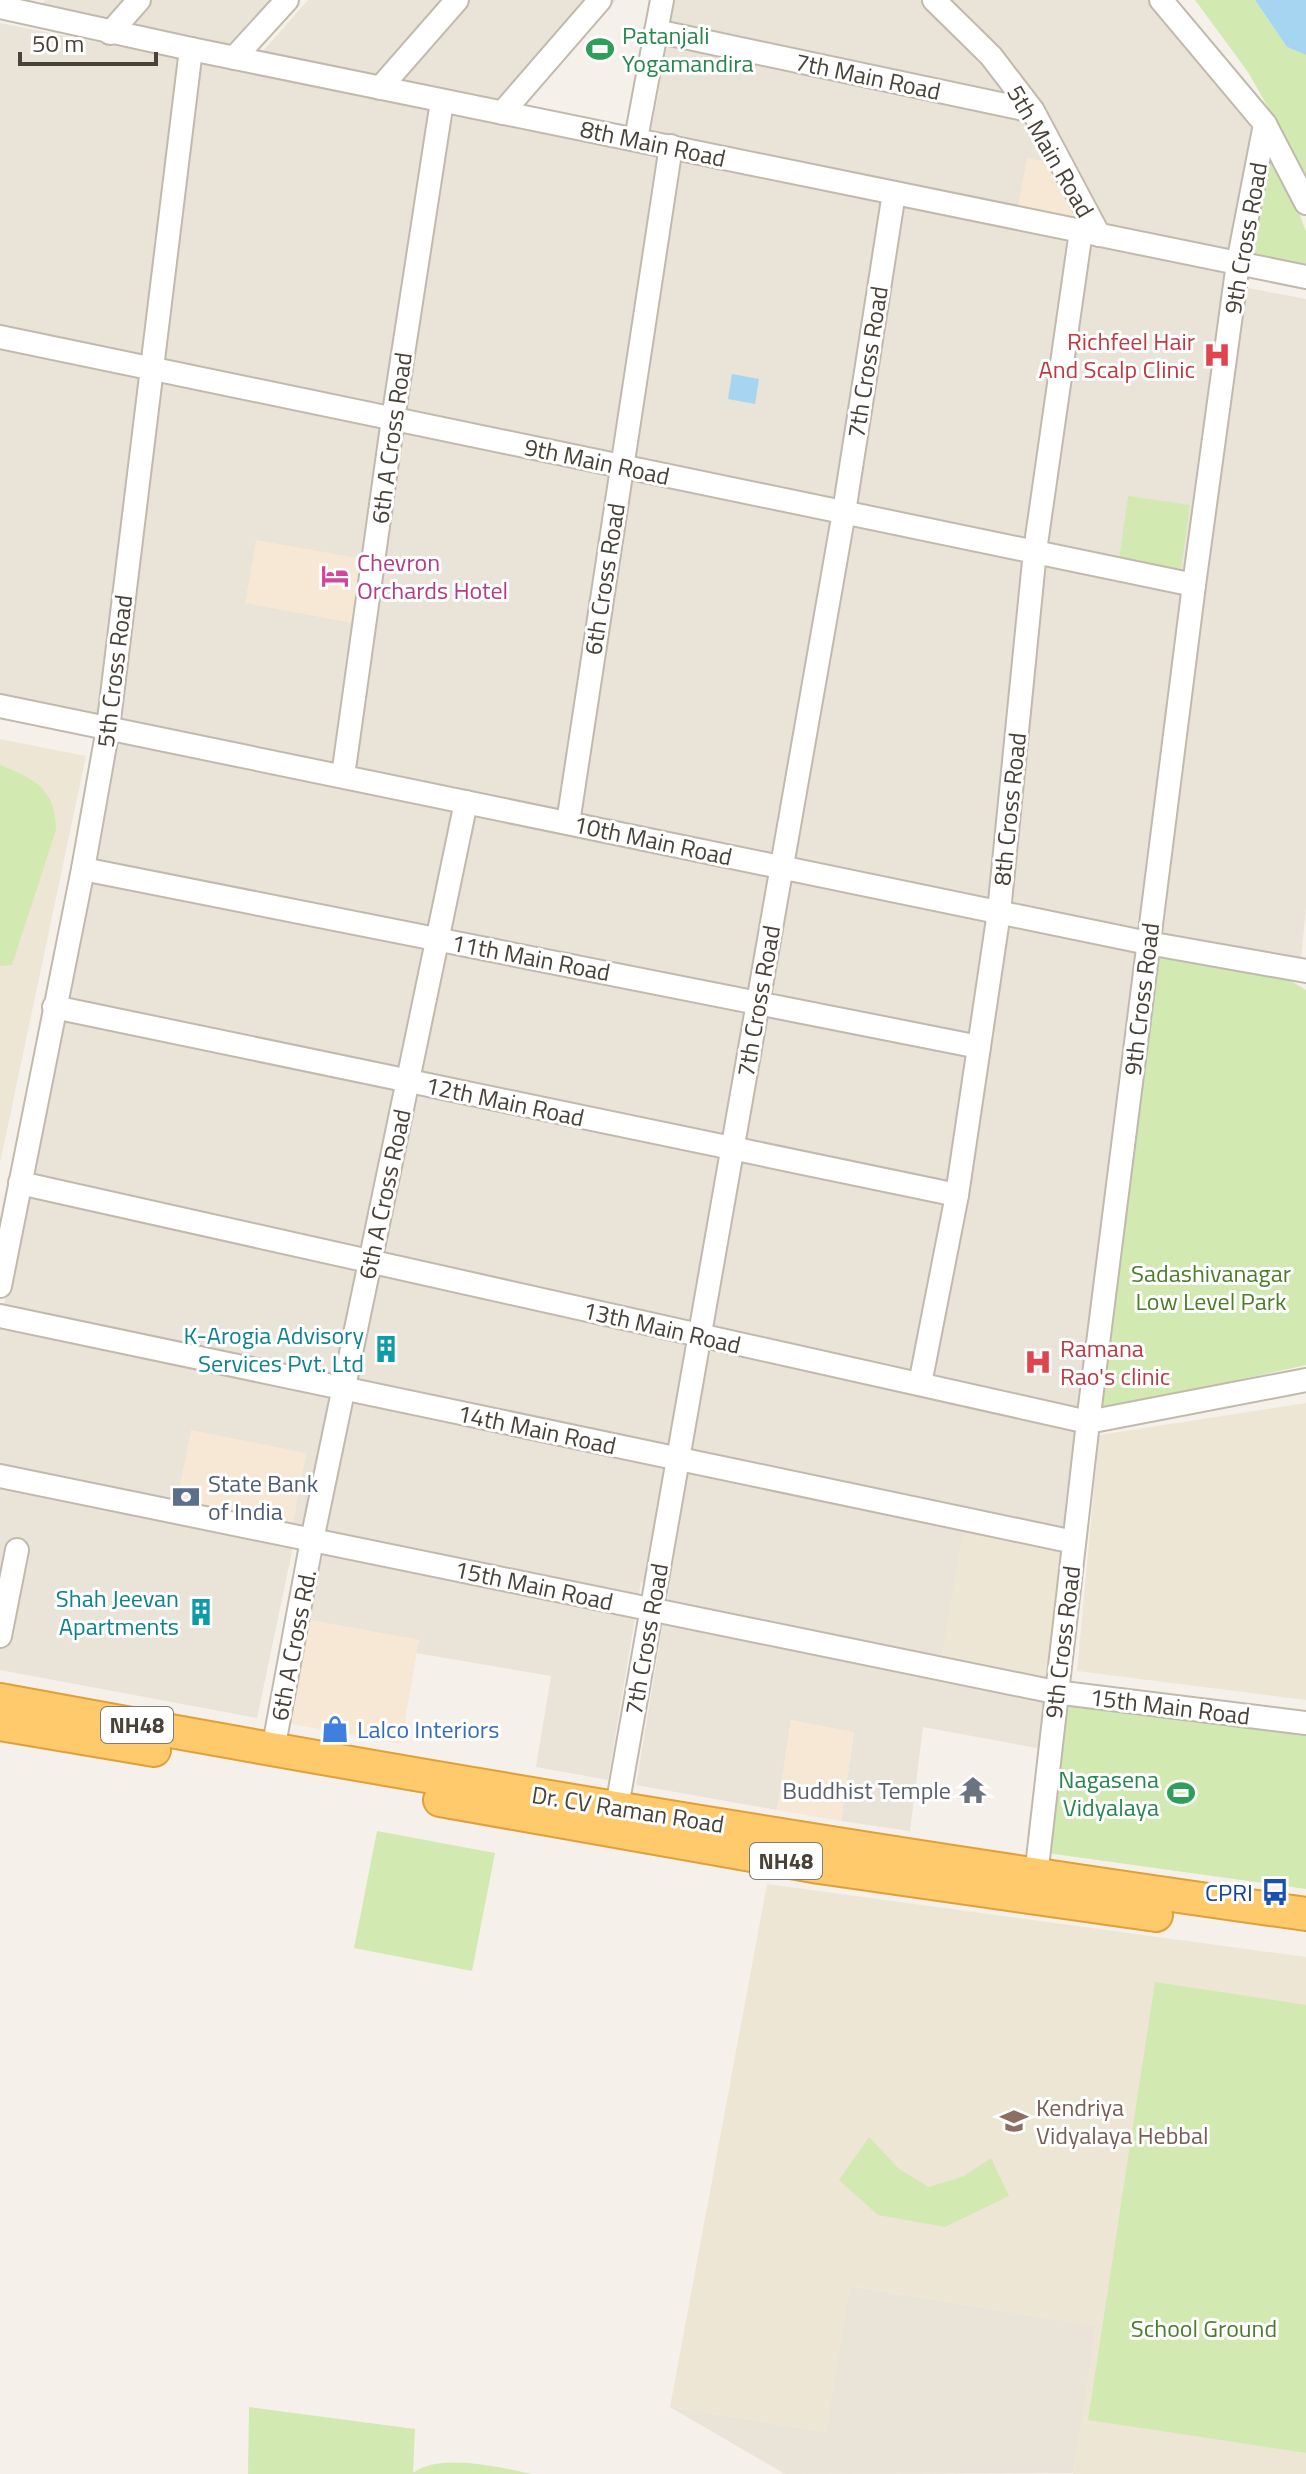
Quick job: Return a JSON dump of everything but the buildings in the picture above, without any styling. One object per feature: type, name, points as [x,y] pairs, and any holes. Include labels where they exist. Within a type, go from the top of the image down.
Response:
[{"type":"highway","name":"Dr. CV Raman Road","points":[[0,1700],[273,1750],[1036,1876],[1306,1914]]},
{"type":"highway","name":"Dr. CV Raman Road","points":[[0,1724],[819,1867],[1306,1933]]},
{"type":"street","points":[[110,33],[139,0]]},
{"type":"street","points":[[234,58],[287,0]]},
{"type":"street","points":[[380,88],[457,0]]},
{"type":"street","points":[[502,113],[600,0]]},
{"type":"street","points":[[636,139],[662,0]]},
{"type":"street","name":"5th Main Road","points":[[934,0],[991,56],[1033,111],[1090,233]]},
{"type":"street","points":[[1161,0],[1265,124],[1306,203]]},
{"type":"street","name":"8th Main Road","points":[[0,7],[110,33],[1306,277]]},
{"type":"street","name":"7th Main Road","points":[[656,31],[1033,111]]},
{"type":"street","name":"5th Cross Road","points":[[0,1286],[108,728],[191,49]]},
{"type":"street","name":"6th A Cross Road","points":[[343,776],[442,101]]},
{"type":"street","name":"9th Cross Road","points":[[1036,1876],[1088,1422],[1194,585],[1238,263],[1265,124]]},
{"type":"street","name":"6th Cross Road","points":[[568,823],[671,146]]},
{"type":"street","name":"7th Cross Road","points":[[617,1807],[844,512],[894,193]]},
{"type":"street","name":"8th Cross Road","points":[[920,1384],[957,1195],[999,912],[1035,551],[1090,233]]},
{"type":"street","name":"9th Main Road","points":[[0,337],[1194,585]]},
{"type":"street","name":"10th Main Road","points":[[0,706],[1148,943],[1306,971]]},
{"type":"street","name":"6th A Cross Road","points":[[312,1540],[466,802]]},
{"type":"street","name":"11th Main Road","points":[[83,869],[979,1047]]},
{"type":"street","name":"12th Main Road","points":[[54,1007],[957,1195]]},
{"type":"street","name":"13th Main Road","points":[[20,1183],[1088,1422],[1306,1380]]},
{"type":"street","name":"14th Main Road","points":[[0,1316],[1074,1542]]},
{"type":"street","name":"15th Main Road","points":[[0,1476],[1055,1692],[1306,1723]]},
{"type":"street","name":"6th A Cross Rd.","points":[[273,1750],[312,1540]]},
{"type":"street","points":[[0,1636],[17,1550]]},
{"type":"shaded area","points":[[45,0],[132,0],[114,21],[41,6]]},
{"type":"shaded area","points":[[148,0],[279,0],[238,46],[127,23]]},
{"type":"shaded area","points":[[308,0],[450,0],[383,75],[263,51]]},
{"type":"shaded area","points":[[469,0],[616,0],[518,103],[399,79]]},
{"type":"shaded area","points":[[675,0],[927,0],[987,59],[1010,97],[670,28]]},
{"type":"shaded area","points":[[939,0],[1151,0],[1257,128],[1234,258],[1103,232],[1037,111]]},
{"type":"shaded area","points":[[0,23],[1230,267],[1141,932],[0,697]]},
{"type":"shaded area","points":[[668,40],[1020,114],[1049,162],[1017,210],[651,132]]},
{"type":"shaded area","points":[[1027,158],[1049,162],[1086,225],[1017,210]]},
{"type":"shaded area","points":[[1243,287],[1306,299],[1306,908],[1301,959],[1160,934]]},
{"type":"shaded area","points":[[256,540],[363,559],[352,623],[245,603]]},
{"type":"shaded area","points":[[118,736],[1138,951],[1069,1550],[941,1661],[667,1604],[669,1586],[641,1582],[608,1780],[536,1767],[551,1676],[416,1653],[419,1640],[309,1620],[327,1535],[292,1527],[306,1453],[176,1505],[0,1465],[0,1325]]},
{"type":"shaded area","points":[[0,739],[86,756],[0,1163]]},
{"type":"shaded area","points":[[1306,1403],[1306,1700],[1077,1671],[1099,1435]]},
{"type":"shaded area","points":[[191,1430],[306,1453],[292,1527],[176,1505]]},
{"type":"shaded area","points":[[0,1486],[293,1547],[257,1718],[0,1670]]},
{"type":"shaded area","points":[[963,1532],[1069,1550],[1047,1679],[941,1661]]},
{"type":"shaded area","points":[[664,1617],[1046,1697],[1042,1749],[923,1727],[910,1831],[841,1821],[854,1733],[791,1720],[777,1810],[636,1785]]},
{"type":"shaded area","points":[[309,1620],[419,1640],[401,1744],[291,1724]]},
{"type":"shaded area","points":[[791,1720],[854,1732],[841,1821],[777,1810]]},
{"type":"shaded area","name":"Kendriya Vidyalaya Hebbal","points":[[767,1884],[1306,1957],[1306,2474],[1073,2474],[1096,2326],[850,2286],[826,2432],[670,2407]]},
{"type":"shaded area","points":[[849,2286],[1097,2326],[1073,2473],[785,2474],[670,2407],[826,2432]]},
{"type":"green space","points":[[1195,0],[1255,0],[1287,47],[1306,55],[1306,175],[1248,72]]},
{"type":"green space","points":[[1269,153],[1294,198],[1306,232],[1306,265],[1247,252]]},
{"type":"green space","points":[[1128,496],[1190,505],[1181,569],[1119,560]]},
{"type":"green space","points":[[0,765],[41,787],[52,804],[56,830],[12,965],[0,966]]},
{"type":"green space","name":"Sadashivanagar Low Level Park","points":[[1156,953],[1291,981],[1306,990],[1306,1365],[1099,1411]]},
{"type":"green space","name":"Nagasena Vidyalaya","points":[[1069,1700],[1306,1734],[1306,1889],[1047,1853]]},
{"type":"green space","points":[[377,1831],[495,1853],[472,1971],[354,1948]]},
{"type":"green space","name":"School Ground","points":[[1155,1982],[1306,2005],[1306,2453],[1088,2420]]},
{"type":"green space","points":[[869,2137],[899,2169],[929,2187],[964,2176],[991,2158],[1009,2196],[945,2227],[878,2215],[839,2180]]},
{"type":"green space","points":[[249,2407],[415,2429],[413,2473],[439,2463],[472,2463],[533,2474],[248,2474]]},
{"type":"water","points":[[1255,0],[1306,0],[1306,55],[1287,47]]},
{"type":"water","points":[[732,374],[759,379],[755,404],[728,399]]},
{"type":"place","name":"Patanjali Yogamandira","points":[[600,49]]},
{"type":"place","name":"Richfeel Hair And Scalp Clinic","points":[[1217,355]]},
{"type":"place","name":"Chevron Orchards Hotel","points":[[335,576]]},
{"type":"place","name":"K-Arogia Advisory Services Pvt. Ltd","points":[[386,1349]]},
{"type":"place","name":"Ramana Rao's clinic","points":[[1038,1362]]},
{"type":"place","name":"State Bank of India","points":[[186,1497]]},
{"type":"place","name":"Shah Jeevan Apartments","points":[[201,1612]]},
{"type":"place","name":"Lalco Interiors","points":[[335,1729]]},
{"type":"place","name":"Buddhist Temple","points":[[973,1790]]},
{"type":"place","name":"Nagasena Vidyalaya","points":[[1181,1793]]},
{"type":"place","name":"CPRI","points":[[1275,1892]]},
{"type":"place","name":"Kendriya Vidyalaya Hebbal","points":[[1014,2121]]}]
